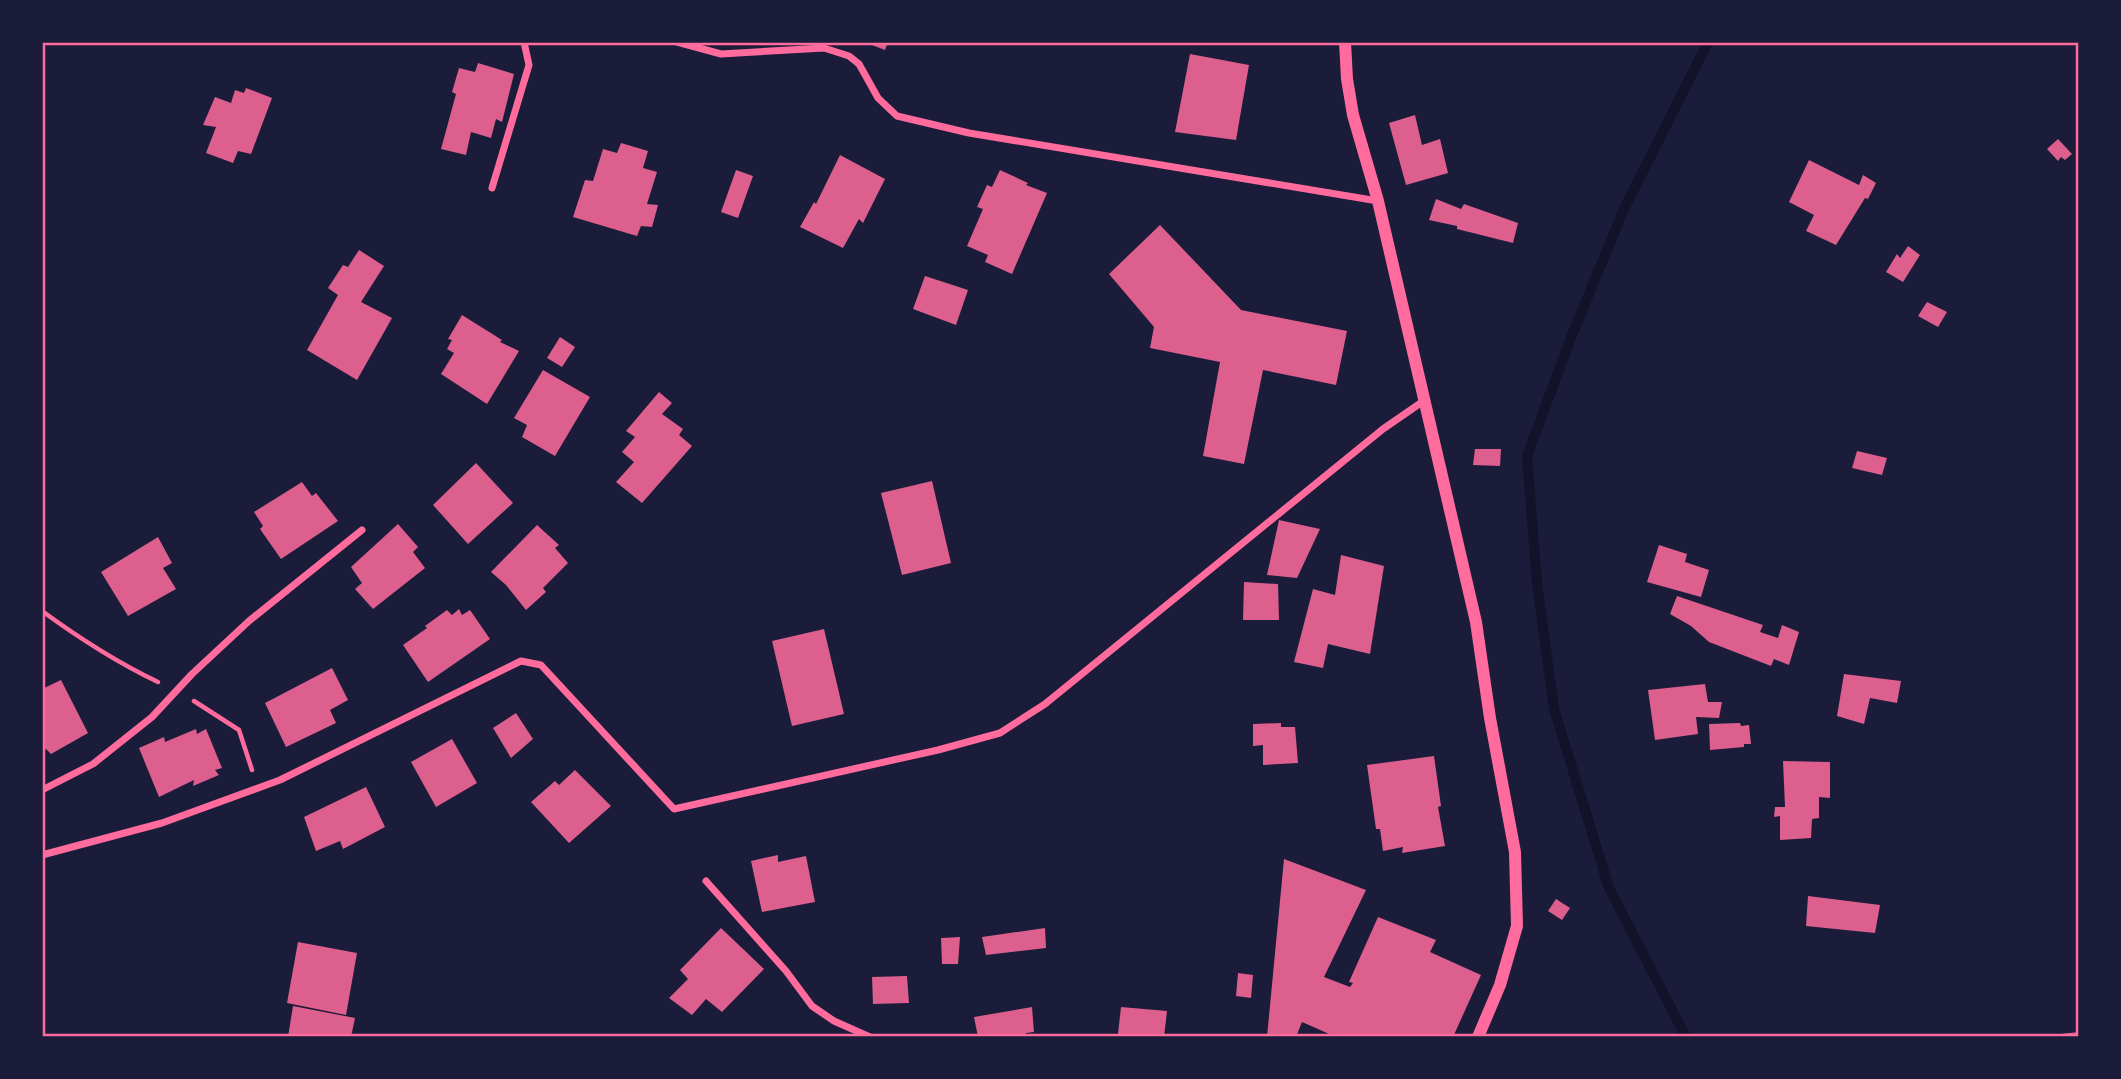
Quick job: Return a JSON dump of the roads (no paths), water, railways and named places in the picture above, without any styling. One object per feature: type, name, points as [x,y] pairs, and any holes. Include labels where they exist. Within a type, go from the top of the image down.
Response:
[{"type":"street","points":[[492,188],[529,65],[524,42]]},
{"type":"street","points":[[677,42],[721,54],[824,48],[849,55],[859,64],[878,98],[897,116],[969,133],[1378,201]]},
{"type":"street","points":[[1345,42],[1353,115],[1378,201],[1476,622],[1490,718],[1515,852],[1517,926],[1500,985],[1478,1037]]},
{"type":"street","points":[[42,855],[162,822],[280,780],[521,661],[541,665],[674,809],[938,750],[1000,733],[1045,704],[1383,429],[1425,399]]},
{"type":"street","points":[[42,790],[93,764],[152,717],[249,621],[362,530]]},
{"type":"street","points":[[706,881],[786,971],[812,1006],[834,1021],[870,1037]]},
{"type":"waterway","points":[[1686,1037],[1609,888],[1554,709],[1537,583],[1527,456],[1572,335],[1624,209],[1708,42]]}]
